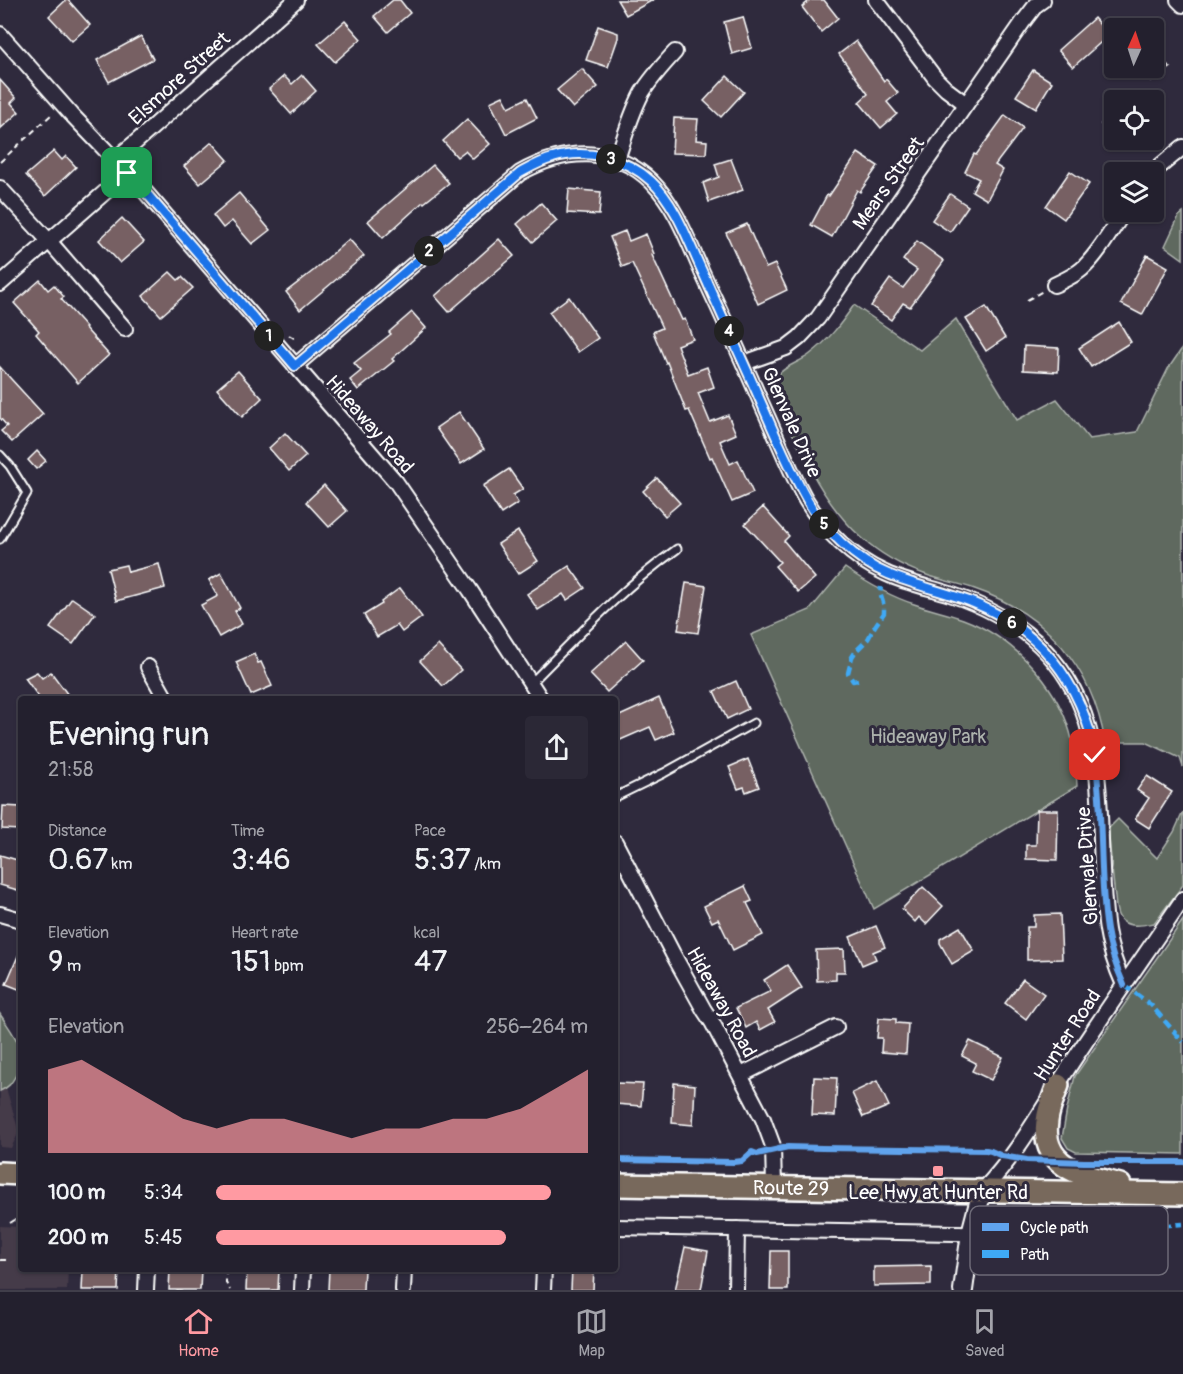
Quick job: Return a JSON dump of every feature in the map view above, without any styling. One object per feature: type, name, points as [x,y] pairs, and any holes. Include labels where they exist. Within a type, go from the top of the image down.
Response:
[{"type":"main road","points":[[1058,1085],[1046,1130],[1050,1149],[1059,1161],[1066,1168],[1087,1177],[1152,1193]]},
{"type":"main road","points":[[0,1173],[18,1174]]},
{"type":"main road","name":"Route 29","points":[[618,1185],[1183,1194]]},
{"type":"street","name":"Elsmore Street","points":[[114,160],[296,0]]},
{"type":"street","points":[[876,0],[935,78],[966,104]]},
{"type":"street","name":"Mears Street","points":[[744,363],[786,348],[818,318],[1023,22],[1042,0]]},
{"type":"street","points":[[1178,0],[1183,5]]},
{"type":"street","name":"Hideaway Road","points":[[0,34],[141,187],[396,482],[539,696]]},
{"type":"street","points":[[617,160],[631,116],[643,92],[656,72],[675,52]]},
{"type":"street","points":[[1164,163],[1183,147]]},
{"type":"street","name":"Glenvale Drive","points":[[295,366],[520,173],[555,157],[575,154],[598,155],[617,160],[637,170],[663,194],[677,217],[783,452],[807,500],[822,522],[859,558],[885,573],[971,602],[1010,621],[1044,649],[1072,686],[1084,711],[1092,737],[1107,930],[1115,965],[1124,985]]},
{"type":"street","points":[[0,284],[127,173]]},
{"type":"street","points":[[0,188],[125,329]]},
{"type":"street","points":[[1054,285],[1083,268],[1117,222]]},
{"type":"street","points":[[148,667],[164,696]]},
{"type":"street","name":"Hideaway Road","points":[[618,848],[763,1119],[773,1146],[774,1187]]},
{"type":"street","name":"Hunter Road","points":[[982,1191],[1011,1158],[1183,899]]},
{"type":"street","points":[[0,914],[18,919]]},
{"type":"street","points":[[741,1075],[836,1027]]},
{"type":"street","points":[[978,1206],[982,1191]]},
{"type":"street","points":[[618,1227],[970,1233]]},
{"type":"street","points":[[736,1290],[737,1229]]},
{"type":"street","points":[[963,1290],[970,1240]]},
{"type":"street","points":[[146,1290],[147,1272]]},
{"type":"street","points":[[302,1290],[303,1272]]},
{"type":"street","points":[[403,1290],[404,1272]]},
{"type":"street","points":[[543,1290],[544,1272]]},
{"type":"lane","points":[[0,455],[27,492],[0,539]]},
{"type":"lane","points":[[531,682],[624,592],[677,549]]},
{"type":"lane","points":[[618,796],[754,723]]},
{"type":"path","points":[[0,162],[63,104]]},
{"type":"path","points":[[1027,300],[1054,285]]},
{"type":"path","points":[[10,1223],[18,1218]]},
{"type":"path","points":[[0,1260],[9,1260]]},
{"type":"path","points":[[226,1272],[226,1283],[230,1290]]},
{"type":"shaded area","points":[[0,1087],[6,1088],[18,1134],[11,1148],[0,1147]]},
{"type":"shaded area","points":[[0,1226],[18,1227],[18,1272],[68,1272],[67,1290],[0,1290]]},
{"type":"green space","points":[[1183,213],[1183,259],[1165,246],[1179,216]]},
{"type":"green space","points":[[854,305],[920,350],[956,319],[1017,420],[1057,399],[1089,439],[1137,432],[1168,369],[1183,347],[1183,767],[1180,758],[1146,742],[1105,742],[1099,715],[1077,666],[1043,628],[1022,612],[972,588],[907,567],[861,537],[833,506],[821,489],[801,451],[774,394],[774,384],[780,373],[805,358],[822,344]]},
{"type":"green space","name":"Hideaway Park","points":[[845,568],[896,597],[981,627],[1014,649],[1029,663],[1054,695],[1070,732],[1076,765],[1077,786],[874,909],[751,635],[810,610]]},
{"type":"green space","points":[[1183,812],[1183,885],[1154,923],[1130,925],[1122,921],[1117,914],[1108,829],[1118,819],[1157,858],[1174,832]]},
{"type":"green space","points":[[1183,920],[1183,1154],[1076,1152],[1068,1148],[1062,1138],[1075,1076]]},
{"type":"green space","points":[[0,1014],[18,1043],[18,1069],[13,1081],[0,1091]]},
{"type":"building","points":[[66,0],[90,25],[72,41],[49,16]]},
{"type":"building","points":[[393,0],[400,0],[410,13],[388,32],[374,16]]},
{"type":"building","points":[[617,0],[653,0],[626,15]]},
{"type":"building","points":[[810,0],[824,0],[838,18],[821,32],[802,7]]},
{"type":"building","points":[[743,17],[752,48],[732,54],[724,22]]},
{"type":"building","points":[[1094,18],[1104,29],[1104,39],[1073,67],[1058,50]]},
{"type":"building","points":[[345,21],[361,39],[335,62],[318,44]]},
{"type":"building","points":[[598,26],[618,33],[608,67],[586,60]]},
{"type":"building","points":[[141,36],[153,59],[109,82],[97,60]]},
{"type":"building","points":[[856,41],[884,81],[886,79],[898,93],[887,102],[897,114],[881,128],[859,102],[868,94],[839,54]]},
{"type":"building","points":[[1164,61],[1169,68],[1164,72]]},
{"type":"building","points":[[582,69],[598,87],[573,108],[557,90]]},
{"type":"building","points":[[1033,70],[1052,82],[1036,108],[1016,96]]},
{"type":"building","points":[[302,75],[316,91],[291,114],[269,89],[284,76],[292,84]]},
{"type":"building","points":[[727,76],[744,92],[721,117],[704,101]]},
{"type":"building","points":[[0,80],[16,98],[11,103],[19,112],[0,129]]},
{"type":"building","points":[[503,96],[509,107],[527,98],[537,118],[506,134],[490,102]]},
{"type":"building","points":[[1005,115],[1023,128],[995,165],[1003,170],[987,200],[972,191],[979,179],[965,172],[974,154],[976,155]]},
{"type":"building","points":[[674,118],[698,119],[696,140],[707,141],[706,154],[672,153]]},
{"type":"building","points":[[467,119],[490,144],[473,159],[465,151],[457,157],[443,141]]},
{"type":"building","points":[[212,142],[228,160],[200,184],[184,166]]},
{"type":"building","points":[[54,151],[62,160],[66,156],[76,167],[45,196],[26,175]]},
{"type":"building","points":[[858,153],[878,166],[860,192],[857,190],[832,237],[811,225],[827,195],[829,196]]},
{"type":"building","points":[[731,159],[743,190],[709,202],[703,183],[719,177],[715,164]]},
{"type":"building","points":[[433,165],[449,183],[423,202],[383,238],[368,221]]},
{"type":"building","points":[[1070,171],[1089,184],[1064,219],[1046,206]]},
{"type":"building","points":[[569,189],[601,192],[599,215],[567,213]]},
{"type":"building","points":[[239,193],[270,230],[252,244],[232,221],[223,228],[213,215]]},
{"type":"building","points":[[950,194],[968,206],[950,232],[932,220]]},
{"type":"building","points":[[541,203],[557,221],[533,242],[517,224]]},
{"type":"building","points":[[122,218],[144,242],[120,263],[99,240]]},
{"type":"building","points":[[747,224],[766,268],[775,264],[787,290],[758,304],[726,233]]},
{"type":"building","points":[[625,231],[629,241],[646,234],[654,254],[652,255],[693,339],[677,345],[688,374],[707,367],[714,387],[698,393],[710,422],[728,415],[736,434],[720,441],[730,464],[738,460],[753,493],[732,502],[689,410],[686,411],[653,332],[662,328],[632,263],[622,267],[610,237]]},
{"type":"building","points":[[349,239],[364,256],[300,310],[286,292]]},
{"type":"building","points":[[499,239],[514,256],[449,312],[435,296]]},
{"type":"building","points":[[917,241],[944,261],[910,307],[903,303],[891,320],[871,306],[890,279],[903,288],[917,270],[903,260]]},
{"type":"building","points":[[1147,255],[1168,267],[1142,315],[1121,304]]},
{"type":"building","points":[[170,272],[178,280],[182,277],[193,288],[161,316],[143,296]]},
{"type":"building","points":[[40,280],[48,290],[54,285],[64,297],[61,299],[109,355],[78,383],[36,334],[39,331],[14,303]]},
{"type":"building","points":[[569,297],[598,338],[578,352],[549,312]]},
{"type":"building","points":[[986,307],[1005,338],[986,351],[966,319]]},
{"type":"building","points":[[412,312],[426,328],[392,359],[394,361],[358,390],[350,380],[361,371],[354,363],[391,334],[389,332]]},
{"type":"building","points":[[1119,322],[1131,342],[1091,367],[1079,348]]},
{"type":"building","points":[[1024,346],[1059,348],[1058,372],[1023,370]]},
{"type":"building","points":[[0,367],[43,414],[12,442],[1,431],[7,426],[0,418]]},
{"type":"building","points":[[238,371],[262,398],[242,417],[217,389]]},
{"type":"building","points":[[459,412],[484,449],[461,464],[436,428]]},
{"type":"building","points":[[285,433],[306,456],[289,471],[269,448]]},
{"type":"building","points":[[37,451],[46,461],[36,469],[28,460]]},
{"type":"building","points":[[509,469],[523,489],[513,495],[518,503],[501,514],[483,486]]},
{"type":"building","points":[[657,478],[680,503],[665,516],[643,491]]},
{"type":"building","points":[[324,485],[347,511],[329,527],[306,502]]},
{"type":"building","points":[[763,507],[789,536],[784,541],[815,578],[798,592],[775,566],[780,562],[745,524]]},
{"type":"building","points":[[518,531],[538,561],[518,574],[498,544]]},
{"type":"building","points":[[159,564],[165,588],[116,601],[108,569],[126,565],[128,572]]},
{"type":"building","points":[[569,566],[585,588],[567,600],[563,594],[538,610],[527,594]]},
{"type":"building","points":[[221,573],[240,608],[235,611],[242,624],[219,637],[201,605],[218,596],[209,580]]},
{"type":"building","points":[[686,583],[706,586],[698,633],[678,630]]},
{"type":"building","points":[[400,588],[422,617],[402,632],[397,625],[377,637],[364,615],[382,604],[381,602]]},
{"type":"building","points":[[72,598],[95,614],[73,644],[50,628]]},
{"type":"building","points":[[626,641],[643,660],[607,692],[590,674]]},
{"type":"building","points":[[438,645],[461,670],[443,686],[420,661]]},
{"type":"building","points":[[254,654],[258,663],[261,662],[272,686],[251,695],[236,662]]},
{"type":"building","points":[[37,672],[42,678],[51,672],[69,696],[38,696],[25,678]]},
{"type":"building","points":[[736,681],[748,709],[727,719],[714,691]]},
{"type":"building","points":[[659,698],[674,732],[656,740],[650,727],[618,741],[618,717]]},
{"type":"building","points":[[748,759],[759,787],[746,792],[744,787],[738,789],[729,767]]},
{"type":"building","points":[[1147,776],[1172,792],[1149,828],[1135,819],[1149,798],[1137,790]]},
{"type":"building","points":[[3,806],[18,807],[18,830],[2,829]]},
{"type":"building","points":[[1037,810],[1058,810],[1057,860],[1026,859],[1026,845],[1036,845]]},
{"type":"building","points":[[0,855],[18,860],[18,890],[0,885]]},
{"type":"building","points":[[745,886],[752,901],[747,903],[763,935],[733,950],[718,919],[712,922],[704,906]]},
{"type":"building","points":[[923,887],[943,906],[926,924],[919,917],[915,922],[902,909]]},
{"type":"building","points":[[1060,914],[1062,959],[1027,960],[1027,927],[1034,927],[1034,915]]},
{"type":"building","points":[[876,926],[885,947],[873,952],[876,959],[862,965],[850,937]]},
{"type":"building","points":[[960,927],[974,951],[952,964],[940,939]]},
{"type":"building","points":[[844,949],[845,972],[836,972],[836,980],[817,981],[816,950]]},
{"type":"building","points":[[18,956],[18,989],[6,984]]},
{"type":"building","points":[[787,965],[802,988],[768,1010],[775,1022],[760,1030],[756,1022],[746,1028],[736,1008],[771,991],[764,980]]},
{"type":"building","points":[[1023,979],[1044,994],[1026,1019],[1005,1003]]},
{"type":"building","points":[[879,1018],[896,1019],[896,1023],[908,1024],[906,1054],[881,1052],[882,1038],[877,1038]]},
{"type":"building","points":[[970,1041],[1003,1057],[991,1080],[972,1071],[976,1063],[962,1056]]},
{"type":"building","points":[[814,1077],[837,1078],[835,1116],[812,1115]]},
{"type":"building","points":[[877,1081],[889,1106],[863,1117],[852,1093]]},
{"type":"building","points":[[618,1083],[643,1084],[641,1106],[618,1104]]},
{"type":"building","points":[[674,1083],[695,1085],[693,1125],[672,1123]]},
{"type":"building","points":[[685,1247],[708,1251],[701,1290],[675,1290]]},
{"type":"building","points":[[771,1251],[788,1251],[788,1290],[770,1290]]},
{"type":"building","points":[[931,1266],[931,1285],[874,1286],[874,1267]]},
{"type":"building","points":[[83,1272],[119,1272],[118,1290],[82,1290]]},
{"type":"building","points":[[170,1272],[201,1272],[200,1290],[169,1290]]},
{"type":"building","points":[[247,1272],[279,1272],[278,1290],[246,1290]]},
{"type":"building","points":[[329,1272],[364,1272],[363,1290],[328,1290]]},
{"type":"building","points":[[572,1272],[594,1272],[593,1290],[571,1290]]},
{"type":"marked path","points":[[858,680],[853,681],[848,673],[852,657],[868,639],[884,613],[881,587]]},
{"type":"marked path","points":[[1124,985],[1151,1005],[1183,1042]]},
{"type":"marked path","points":[[1168,1225],[1183,1224]]},
{"type":"cycle path","points":[[295,366],[520,173],[554,159],[588,154],[622,161],[637,170],[660,191],[681,224],[794,478],[813,511],[830,533],[851,552],[885,573],[969,601],[1004,619],[1036,642],[1050,656],[1073,689],[1085,717],[1093,746],[1100,807],[1107,930],[1124,985]]},
{"type":"cycle path","points":[[618,1160],[734,1162],[742,1161],[752,1152],[757,1154],[788,1147],[986,1150],[1002,1156],[1027,1160],[1183,1162]]},
{"type":"place","name":"Lee Hwy at Hunter Rd","points":[[938,1171]]},
{"type":"route","points":[[127,173],[295,366],[520,173],[555,157],[575,154],[598,155],[617,160],[637,170],[663,194],[677,217],[783,452],[807,500],[822,522],[839,541],[873,567],[903,580],[990,610],[1027,633],[1044,649],[1072,686],[1086,718],[1095,755]]}]
